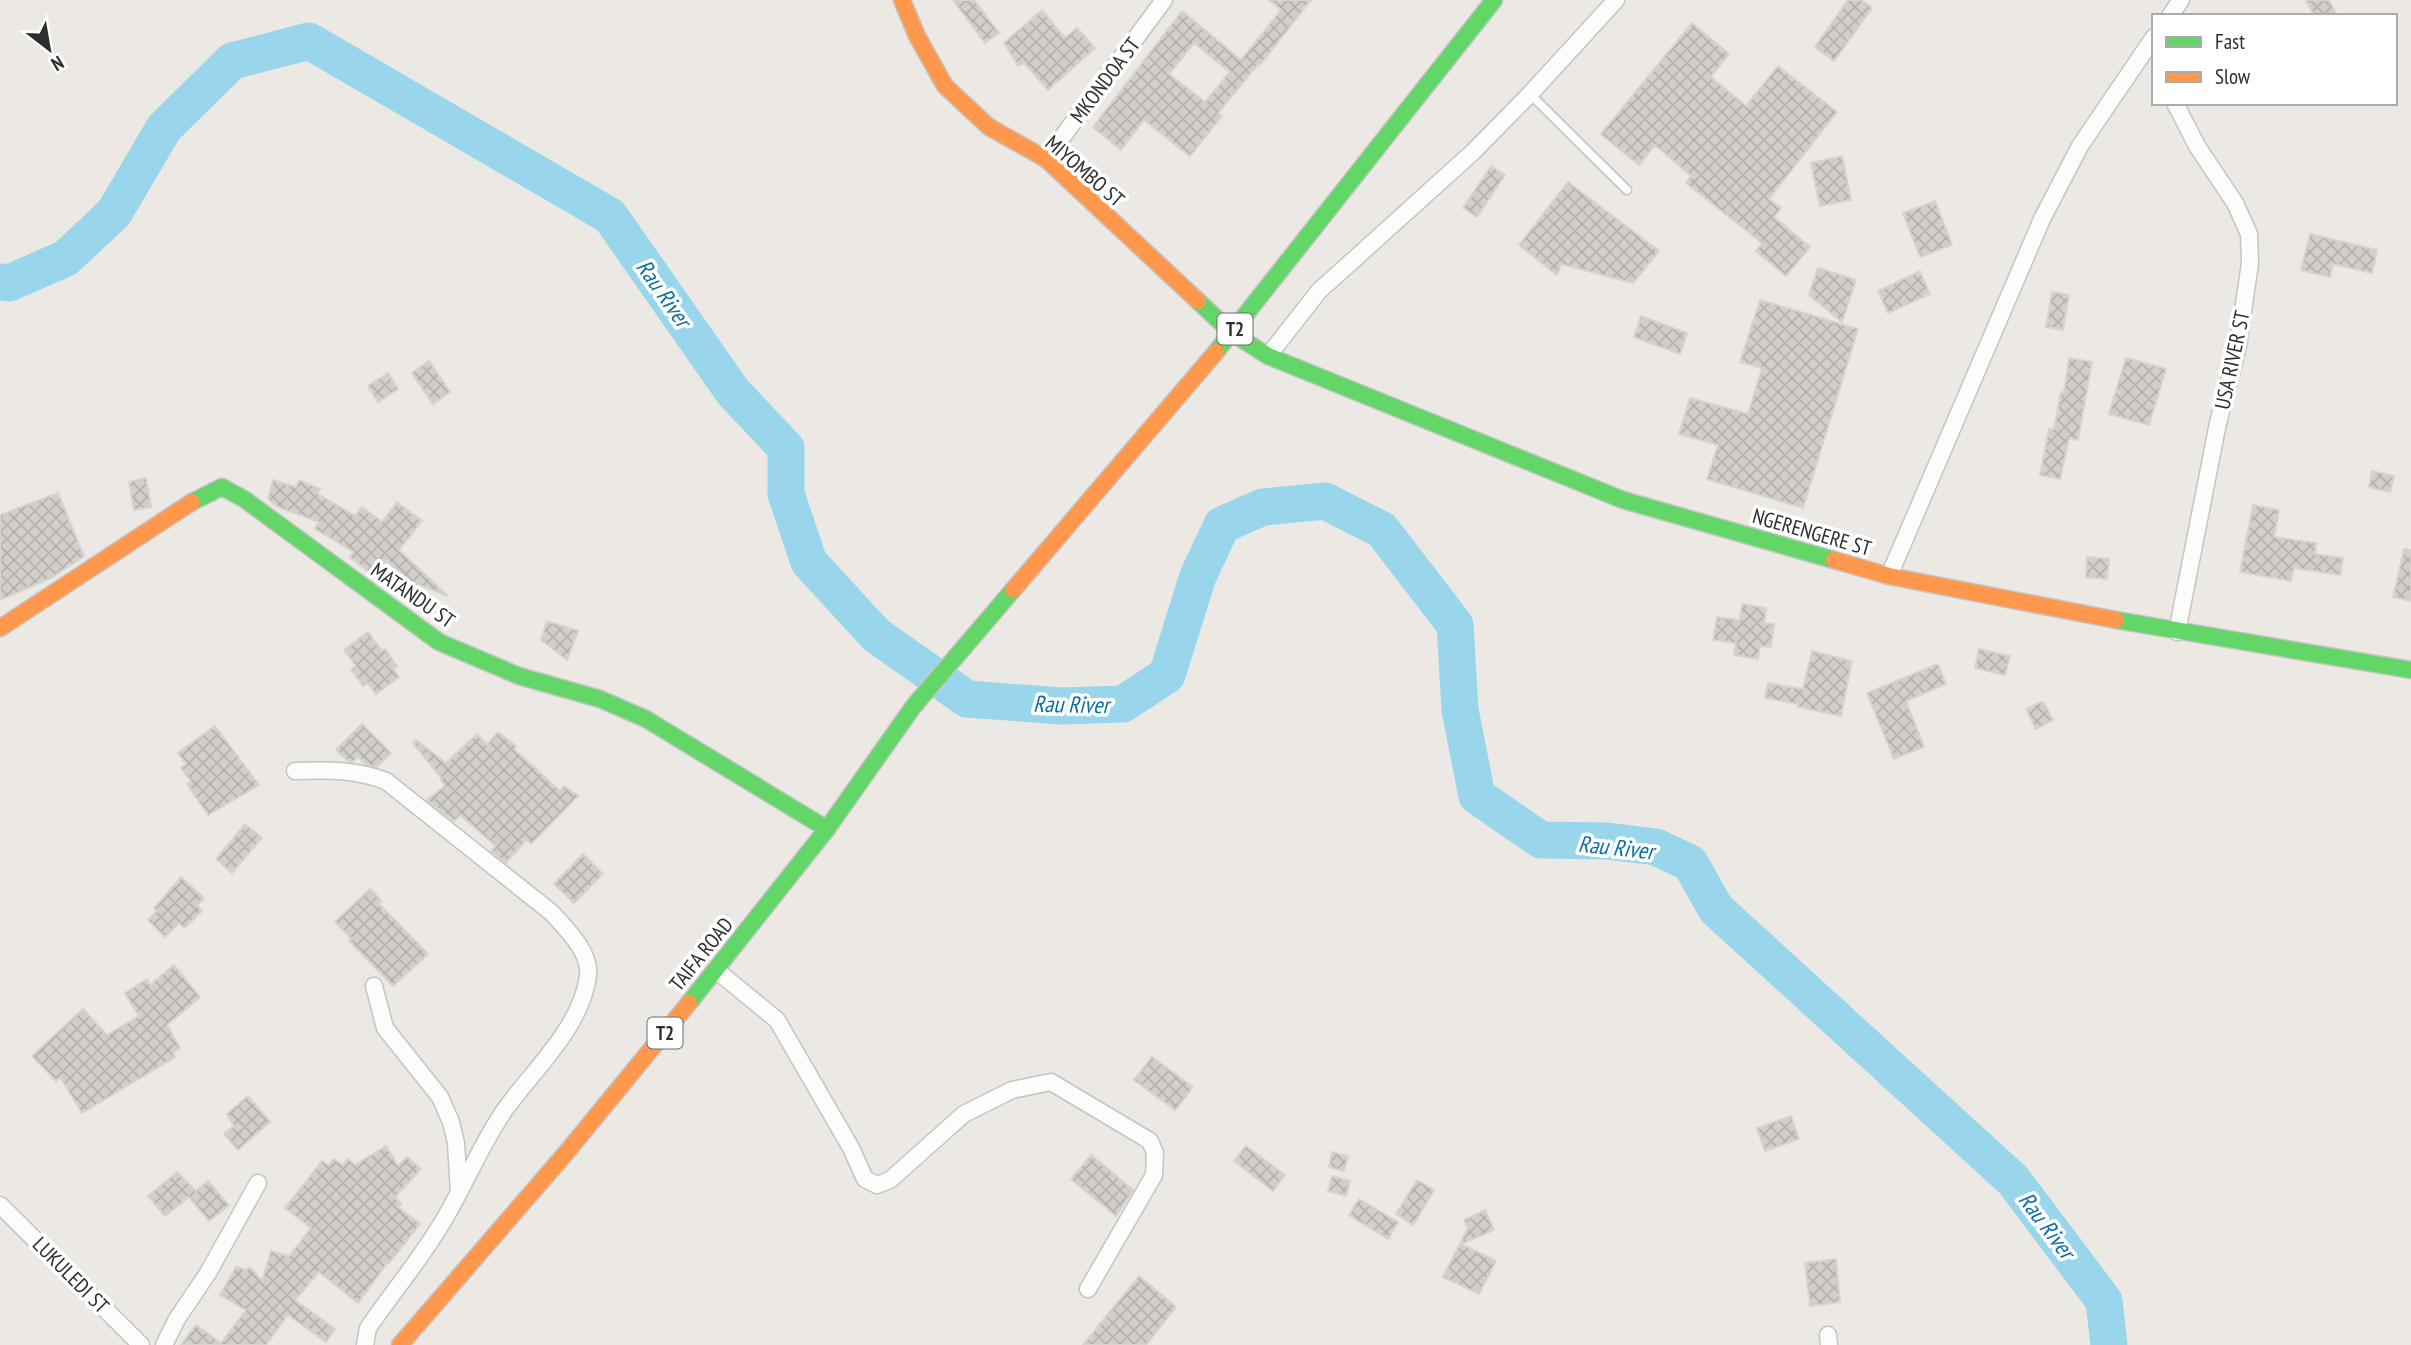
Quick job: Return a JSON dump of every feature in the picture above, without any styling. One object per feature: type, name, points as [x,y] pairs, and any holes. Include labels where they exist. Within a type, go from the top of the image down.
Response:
[{"type":"main road","name":"MIYOMBO ST","points":[[902,0],[917,36],[944,86],[989,127],[1045,159],[1232,333]]},
{"type":"main road","name":"T2","points":[[1232,333],[1494,0]]},
{"type":"main road","name":"NGERENGERE ST","points":[[1232,333],[1268,356],[1623,500],[1889,576],[2177,632],[2411,670]]},
{"type":"main road","name":"TAIFA ROAD","points":[[400,1345],[566,1153],[716,970],[827,829],[913,707],[1232,333]]},
{"type":"main road","name":"MATANDU ST","points":[[0,628],[202,495],[222,487],[244,499],[439,642],[519,676],[600,699],[646,719],[827,829]]},
{"type":"street","name":"MKONDOA ST","points":[[1045,159],[1164,0]]},
{"type":"street","points":[[1268,356],[1319,291],[1473,152],[1616,0]]},
{"type":"street","points":[[2171,14],[2182,0]]},
{"type":"street","points":[[1889,576],[1984,349],[2042,219],[2080,146],[2152,39]]},
{"type":"street","name":"USA RIVER ST","points":[[2176,105],[2197,146],[2235,204],[2249,234],[2250,263],[2238,346],[2218,423],[2177,632]]},
{"type":"street","points":[[295,771],[346,770],[365,773],[386,781],[552,913],[583,953],[589,973],[583,994],[562,1038],[503,1112],[441,1225],[368,1328],[365,1345]]},
{"type":"street","points":[[716,970],[777,1020],[851,1147],[865,1179],[877,1185],[890,1180],[964,1114],[1012,1090],[1051,1082],[1150,1141],[1155,1153],[1154,1175],[1088,1290]]},
{"type":"street","points":[[374,986],[385,1028],[440,1097],[451,1122],[456,1143],[459,1192]]},
{"type":"street","points":[[164,1345],[258,1183]]},
{"type":"street","name":"LUKULEDI ST","points":[[0,1205],[141,1345]]},
{"type":"lane","points":[[1530,94],[1627,190]]},
{"type":"building","points":[[953,0],[974,0],[999,33],[985,43]]},
{"type":"building","points":[[1269,0],[1311,0],[1218,113],[1222,116],[1190,156],[1144,120],[1121,150],[1093,127],[1182,11],[1241,60],[1281,10]],"holes":[[[1194,43],[1230,72],[1205,102],[1169,74]]]},
{"type":"building","points":[[1848,0],[1861,0],[1872,8],[1834,61],[1815,47]]},
{"type":"building","points":[[2306,0],[2329,0],[2336,14],[2313,14]]},
{"type":"building","points":[[1042,10],[1065,38],[1077,28],[1095,48],[1048,90],[1024,63],[1018,66],[1004,43]]},
{"type":"building","points":[[1692,23],[1729,54],[1711,77],[1746,106],[1778,66],[1837,112],[1769,199],[1781,208],[1774,217],[1810,247],[1786,276],[1756,251],[1762,243],[1686,183],[1691,176],[1655,145],[1639,165],[1601,134]]},
{"type":"building","points":[[1842,156],[1851,200],[1820,206],[1811,163]]},
{"type":"building","points":[[1491,166],[1505,175],[1477,217],[1463,208]]},
{"type":"building","points":[[1568,182],[1659,251],[1633,283],[1561,264],[1557,275],[1519,245]]},
{"type":"building","points":[[1935,201],[1952,245],[1920,257],[1903,213]]},
{"type":"building","points":[[2310,234],[2377,250],[2372,273],[2333,264],[2330,277],[2301,270]]},
{"type":"building","points":[[1818,268],[1856,280],[1842,322],[1809,295]]},
{"type":"building","points":[[1920,271],[1930,294],[1888,313],[1878,291]]},
{"type":"building","points":[[2052,292],[2069,295],[2063,330],[2046,327]]},
{"type":"building","points":[[1760,300],[1858,329],[1803,508],[1707,479],[1718,445],[1679,434],[1690,398],[1748,414],[1762,368],[1740,362]]},
{"type":"building","points":[[1641,316],[1687,333],[1680,354],[1634,337]]},
{"type":"building","points":[[2069,358],[2092,362],[2078,440],[2069,438],[2060,479],[2040,475],[2049,429],[2054,429],[2061,392],[2064,392]]},
{"type":"building","points":[[2126,358],[2166,369],[2149,425],[2109,414]]},
{"type":"building","points":[[429,361],[450,392],[433,404],[412,373]]},
{"type":"building","points":[[388,373],[398,389],[378,402],[368,386]]},
{"type":"building","points":[[2372,471],[2394,476],[2390,492],[2369,487]]},
{"type":"building","points":[[146,478],[151,507],[134,510],[129,482]]},
{"type":"building","points":[[273,480],[296,487],[299,480],[320,489],[318,494],[355,516],[362,507],[382,522],[397,502],[422,521],[399,550],[448,596],[409,581],[387,561],[374,576],[350,557],[354,552],[315,529],[319,522],[278,507],[268,499]]},
{"type":"building","points":[[58,493],[84,556],[51,578],[0,600],[0,515]]},
{"type":"building","points":[[2253,505],[2279,510],[2274,537],[2316,543],[2315,554],[2343,558],[2340,575],[2294,568],[2291,581],[2240,572]]},
{"type":"building","points":[[2404,549],[2411,550],[2411,601],[2393,597]]},
{"type":"building","points":[[2087,557],[2109,559],[2107,579],[2086,577]]},
{"type":"building","points":[[1742,604],[1766,608],[1764,623],[1774,624],[1771,647],[1760,646],[1758,659],[1734,655],[1736,643],[1713,640],[1717,617],[1740,620]]},
{"type":"building","points":[[547,621],[578,631],[567,660],[541,640]]},
{"type":"building","points":[[368,632],[397,666],[393,669],[399,677],[376,694],[368,683],[363,686],[351,669],[356,666],[344,650]]},
{"type":"building","points":[[1979,649],[2010,656],[2005,675],[1975,668]]},
{"type":"building","points":[[1812,651],[1852,661],[1841,716],[1765,698],[1768,683],[1803,689]]},
{"type":"building","points":[[1938,664],[1946,684],[1906,701],[1924,747],[1894,759],[1867,693]]},
{"type":"building","points":[[2041,702],[2053,720],[2036,729],[2026,709]]},
{"type":"building","points":[[362,724],[391,753],[377,767],[365,764],[358,756],[353,762],[348,761],[336,750]]},
{"type":"building","points":[[215,726],[259,785],[208,815],[187,784],[191,781],[181,768],[186,764],[178,753]]},
{"type":"building","points":[[498,732],[516,746],[514,749],[560,791],[564,786],[578,796],[531,844],[526,840],[506,863],[491,851],[496,846],[460,815],[454,821],[427,800],[445,786],[413,743],[416,740],[446,763],[477,734],[487,745]]},
{"type":"building","points":[[245,824],[262,838],[232,873],[216,859]]},
{"type":"building","points":[[583,854],[603,874],[574,903],[554,884]]},
{"type":"building","points":[[181,877],[204,898],[197,905],[202,911],[185,928],[179,923],[165,937],[148,920],[157,911],[154,908]]},
{"type":"building","points":[[370,889],[382,901],[379,904],[428,954],[393,986],[349,941],[352,939],[335,922]]},
{"type":"building","points":[[174,965],[200,997],[167,1025],[180,1048],[173,1053],[175,1057],[82,1113],[60,1077],[56,1081],[32,1056],[83,1009],[107,1035],[139,1016],[125,993],[147,979],[150,985]]},
{"type":"building","points":[[1152,1057],[1193,1087],[1175,1110],[1134,1080]]},
{"type":"building","points":[[248,1096],[270,1122],[238,1150],[224,1134],[234,1126],[227,1114]]},
{"type":"building","points":[[1791,1116],[1799,1139],[1765,1151],[1757,1128]]},
{"type":"building","points":[[386,1146],[398,1166],[407,1157],[421,1169],[395,1197],[401,1204],[398,1207],[420,1224],[358,1303],[319,1272],[295,1300],[335,1329],[326,1342],[288,1315],[266,1345],[181,1345],[196,1325],[221,1343],[246,1310],[220,1295],[236,1267],[246,1270],[250,1267],[262,1281],[271,1251],[289,1256],[311,1228],[285,1208],[322,1161],[329,1165],[333,1159],[343,1165],[348,1159],[355,1165]]},
{"type":"building","points":[[1246,1146],[1285,1175],[1273,1191],[1234,1161]]},
{"type":"building","points":[[1332,1152],[1348,1156],[1344,1171],[1329,1167]]},
{"type":"building","points":[[1091,1155],[1133,1190],[1116,1216],[1071,1179]]},
{"type":"building","points":[[177,1172],[196,1191],[208,1181],[229,1205],[209,1221],[189,1197],[165,1216],[148,1196]]},
{"type":"building","points":[[1332,1176],[1350,1181],[1346,1196],[1328,1191]]},
{"type":"building","points":[[1417,1180],[1434,1190],[1413,1225],[1396,1214]]},
{"type":"building","points":[[1359,1199],[1398,1222],[1388,1239],[1349,1215]]},
{"type":"building","points":[[1485,1210],[1494,1230],[1461,1244],[1496,1261],[1479,1294],[1443,1277],[1468,1228],[1464,1220]]},
{"type":"building","points":[[1836,1259],[1840,1302],[1810,1306],[1805,1263]]},
{"type":"building","points":[[1139,1276],[1176,1307],[1146,1345],[1083,1345]]},
{"type":"waterway","name":"Rau River","points":[[0,282],[9,283],[66,258],[114,213],[164,128],[232,61],[309,41],[610,216],[733,392],[786,448],[786,494],[809,562],[876,635],[967,699],[1061,706],[1123,704],[1167,675],[1198,576],[1222,525],[1263,507],[1325,501],[1382,530],[1455,625],[1460,710],[1477,796],[1541,840],[1607,841],[1656,847],[1690,863],[1716,909],[2013,1180],[2104,1301],[2109,1345]]},
{"type":"traffic: fast","points":[[1216,352],[1494,0]]},
{"type":"traffic: fast","points":[[1198,301],[1232,333],[1268,356],[1623,500],[1834,560]]},
{"type":"traffic: fast","points":[[192,502],[222,487],[244,499],[439,642],[519,676],[600,699],[646,719],[827,829]]},
{"type":"traffic: fast","points":[[689,1003],[827,829],[913,707],[1013,590]]},
{"type":"traffic: fast","points":[[2116,620],[2411,670]]},
{"type":"traffic: slow","points":[[902,0],[917,36],[945,86],[989,127],[1046,159],[1198,301]]},
{"type":"traffic: slow","points":[[1013,590],[1216,352]]},
{"type":"traffic: slow","points":[[0,628],[192,502]]},
{"type":"traffic: slow","points":[[1834,560],[1889,576],[2116,620]]},
{"type":"traffic: slow","points":[[400,1345],[566,1153],[689,1003]]}]
